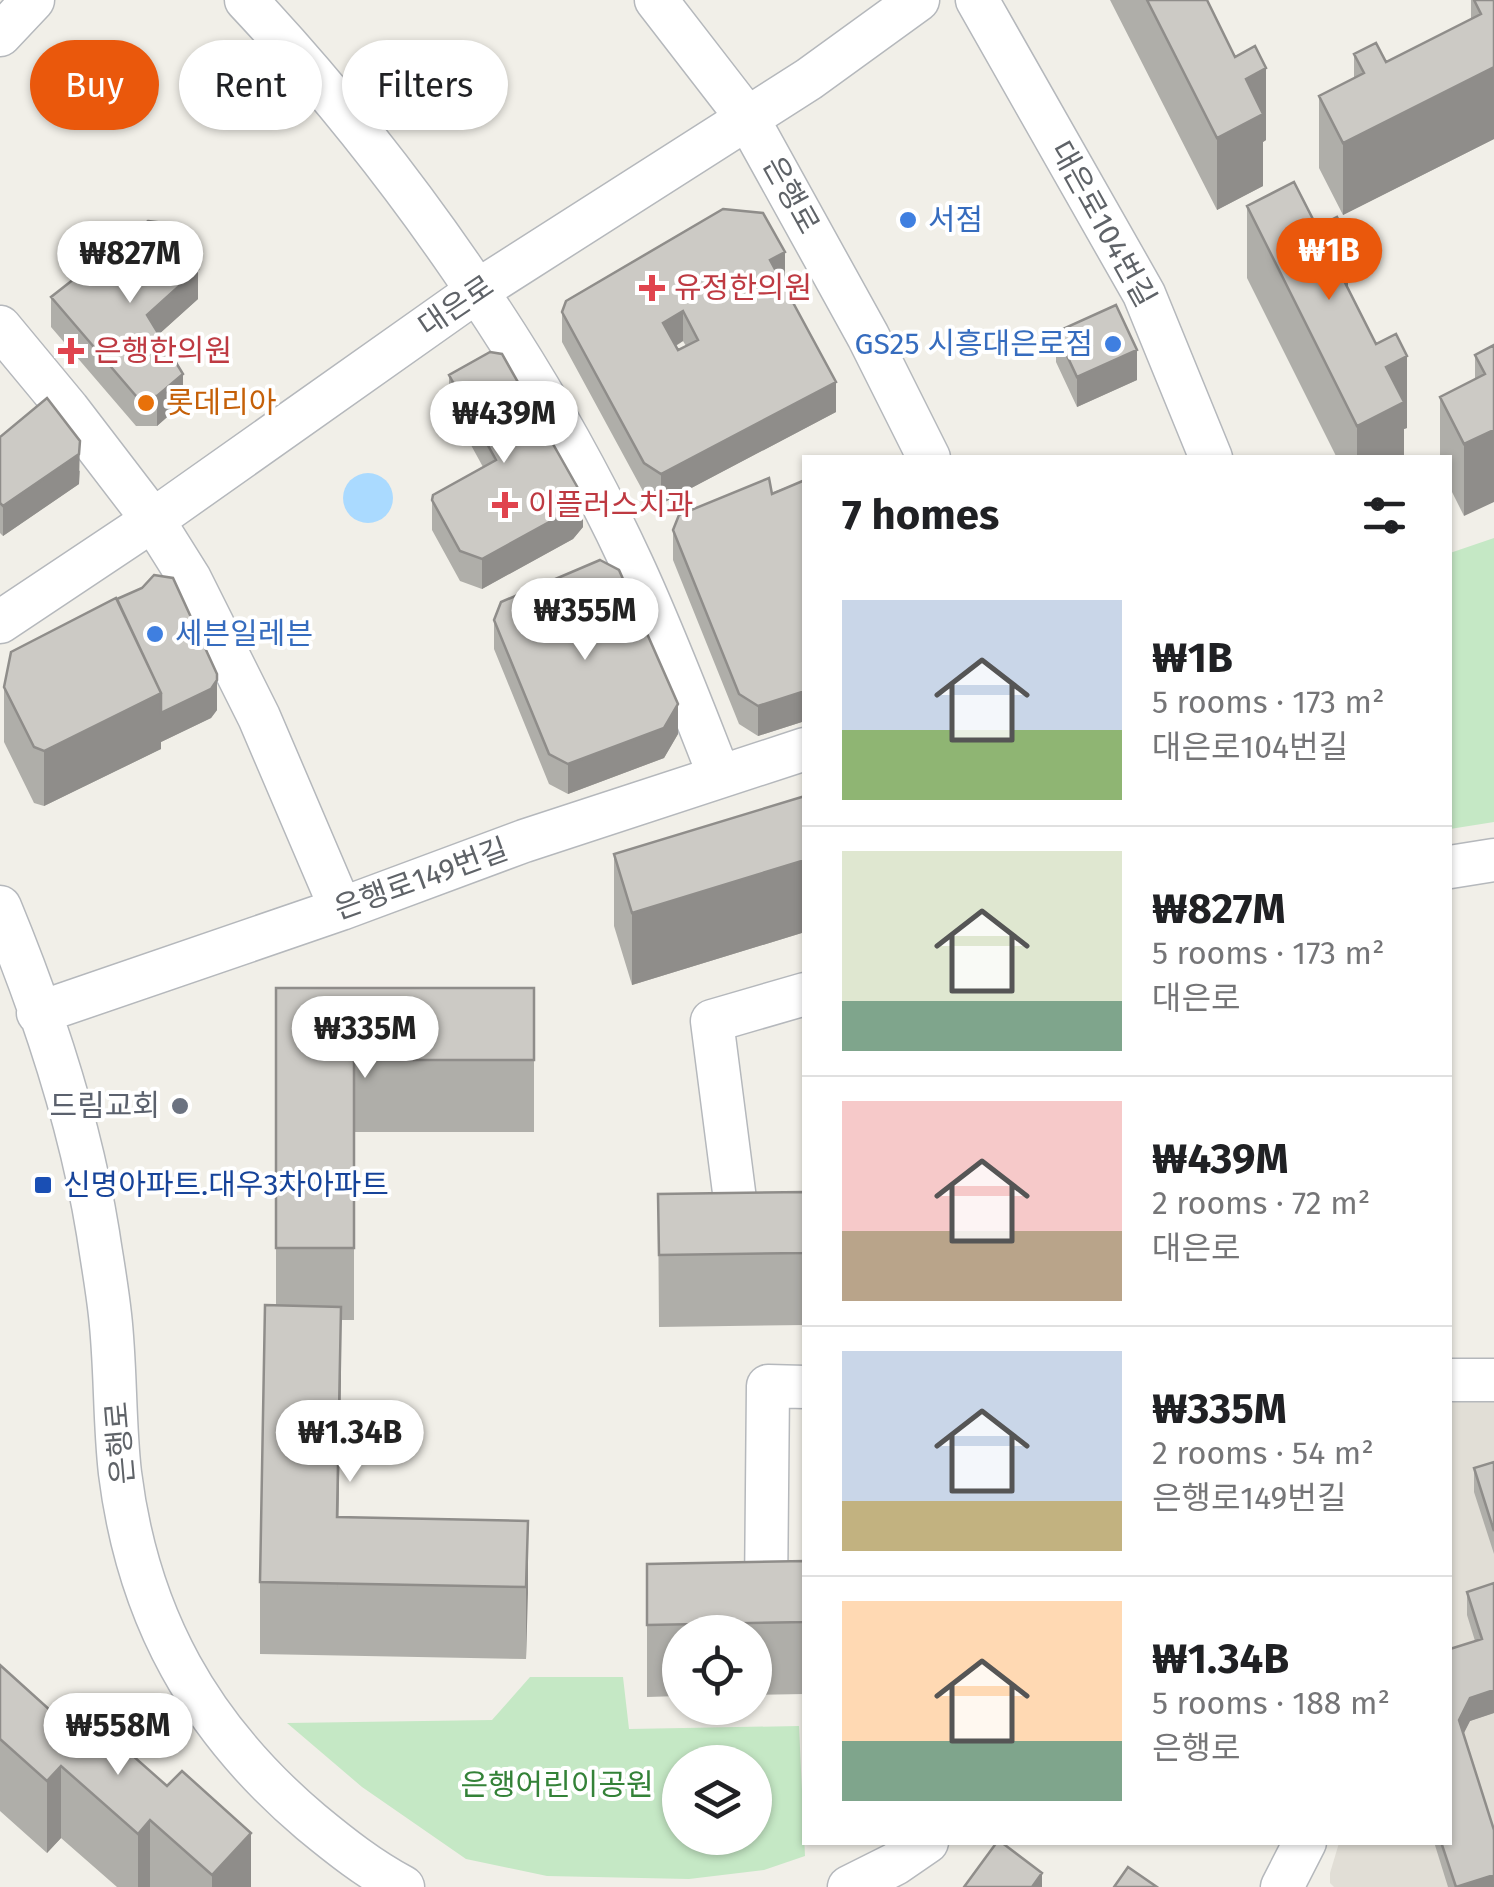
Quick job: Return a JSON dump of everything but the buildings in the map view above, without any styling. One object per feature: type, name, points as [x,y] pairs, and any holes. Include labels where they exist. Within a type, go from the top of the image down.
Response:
[{"type":"street","points":[[0,35],[33,0]]},
{"type":"street","points":[[246,0],[310,68],[478,291],[540,393],[630,560],[719,775]]},
{"type":"street","name":"은행로","points":[[656,0],[748,118],[876,351],[928,455]]},
{"type":"street","name":"대은로","points":[[0,622],[153,520],[478,291],[748,118],[918,0]]},
{"type":"street","name":"대은로104번길","points":[[977,0],[1144,294],[1210,455]]},
{"type":"street","points":[[0,327],[153,520],[190,579],[259,717],[341,909]]},
{"type":"street","name":"은행로149번길","points":[[38,1013],[524,842],[802,750]]},
{"type":"street","points":[[1452,867],[1494,860]]},
{"type":"street","name":"은행로","points":[[0,908],[64,1087],[97,1229],[110,1315],[120,1474],[138,1564],[166,1637],[203,1708],[252,1768],[360,1862],[403,1887]]},
{"type":"street","points":[[802,995],[712,1021],[739,1230],[802,1227]]},
{"type":"street","points":[[1452,1380],[1494,1380]]},
{"type":"street","points":[[802,1387],[768,1386],[766,1594],[802,1596]]},
{"type":"street","points":[[296,1810],[342,1887]]},
{"type":"street","points":[[849,1887],[895,1864],[922,1845]]},
{"type":"street","points":[[1282,1887],[1303,1845]]},
{"type":"shaded area","points":[[1494,1385],[1494,1887],[1334,1887],[1330,1873],[1338,1845],[1452,1845],[1452,1403],[1456,1397]]},
{"type":"green space","points":[[1494,538],[1494,822],[1452,829],[1452,552]]},
{"type":"green space","name":"은행어린이공원","points":[[530,1677],[623,1677],[629,1729],[799,1726],[805,1856],[764,1870],[689,1879],[547,1876],[466,1859],[362,1787],[287,1723],[492,1720]]},
{"type":"water","points":[[368,473],[386,480],[393,498],[386,516],[368,523],[350,516],[343,498],[350,480]]},
{"type":"place","name":"서점","points":[[908,220]]},
{"type":"place","name":"유정한의원","points":[[652,288]]},
{"type":"place","name":"GS25 시흥대은로점","points":[[1113,344]]},
{"type":"place","name":"은행한의원","points":[[71,351]]},
{"type":"place","name":"롯데리아","points":[[146,403]]},
{"type":"place","name":"이플러스치과","points":[[505,505]]},
{"type":"place","name":"세븐일레븐","points":[[155,634]]},
{"type":"place","name":"드림교회","points":[[180,1106]]},
{"type":"place","name":"신명아파트.대우3차아파트","points":[[43,1185]]}]
